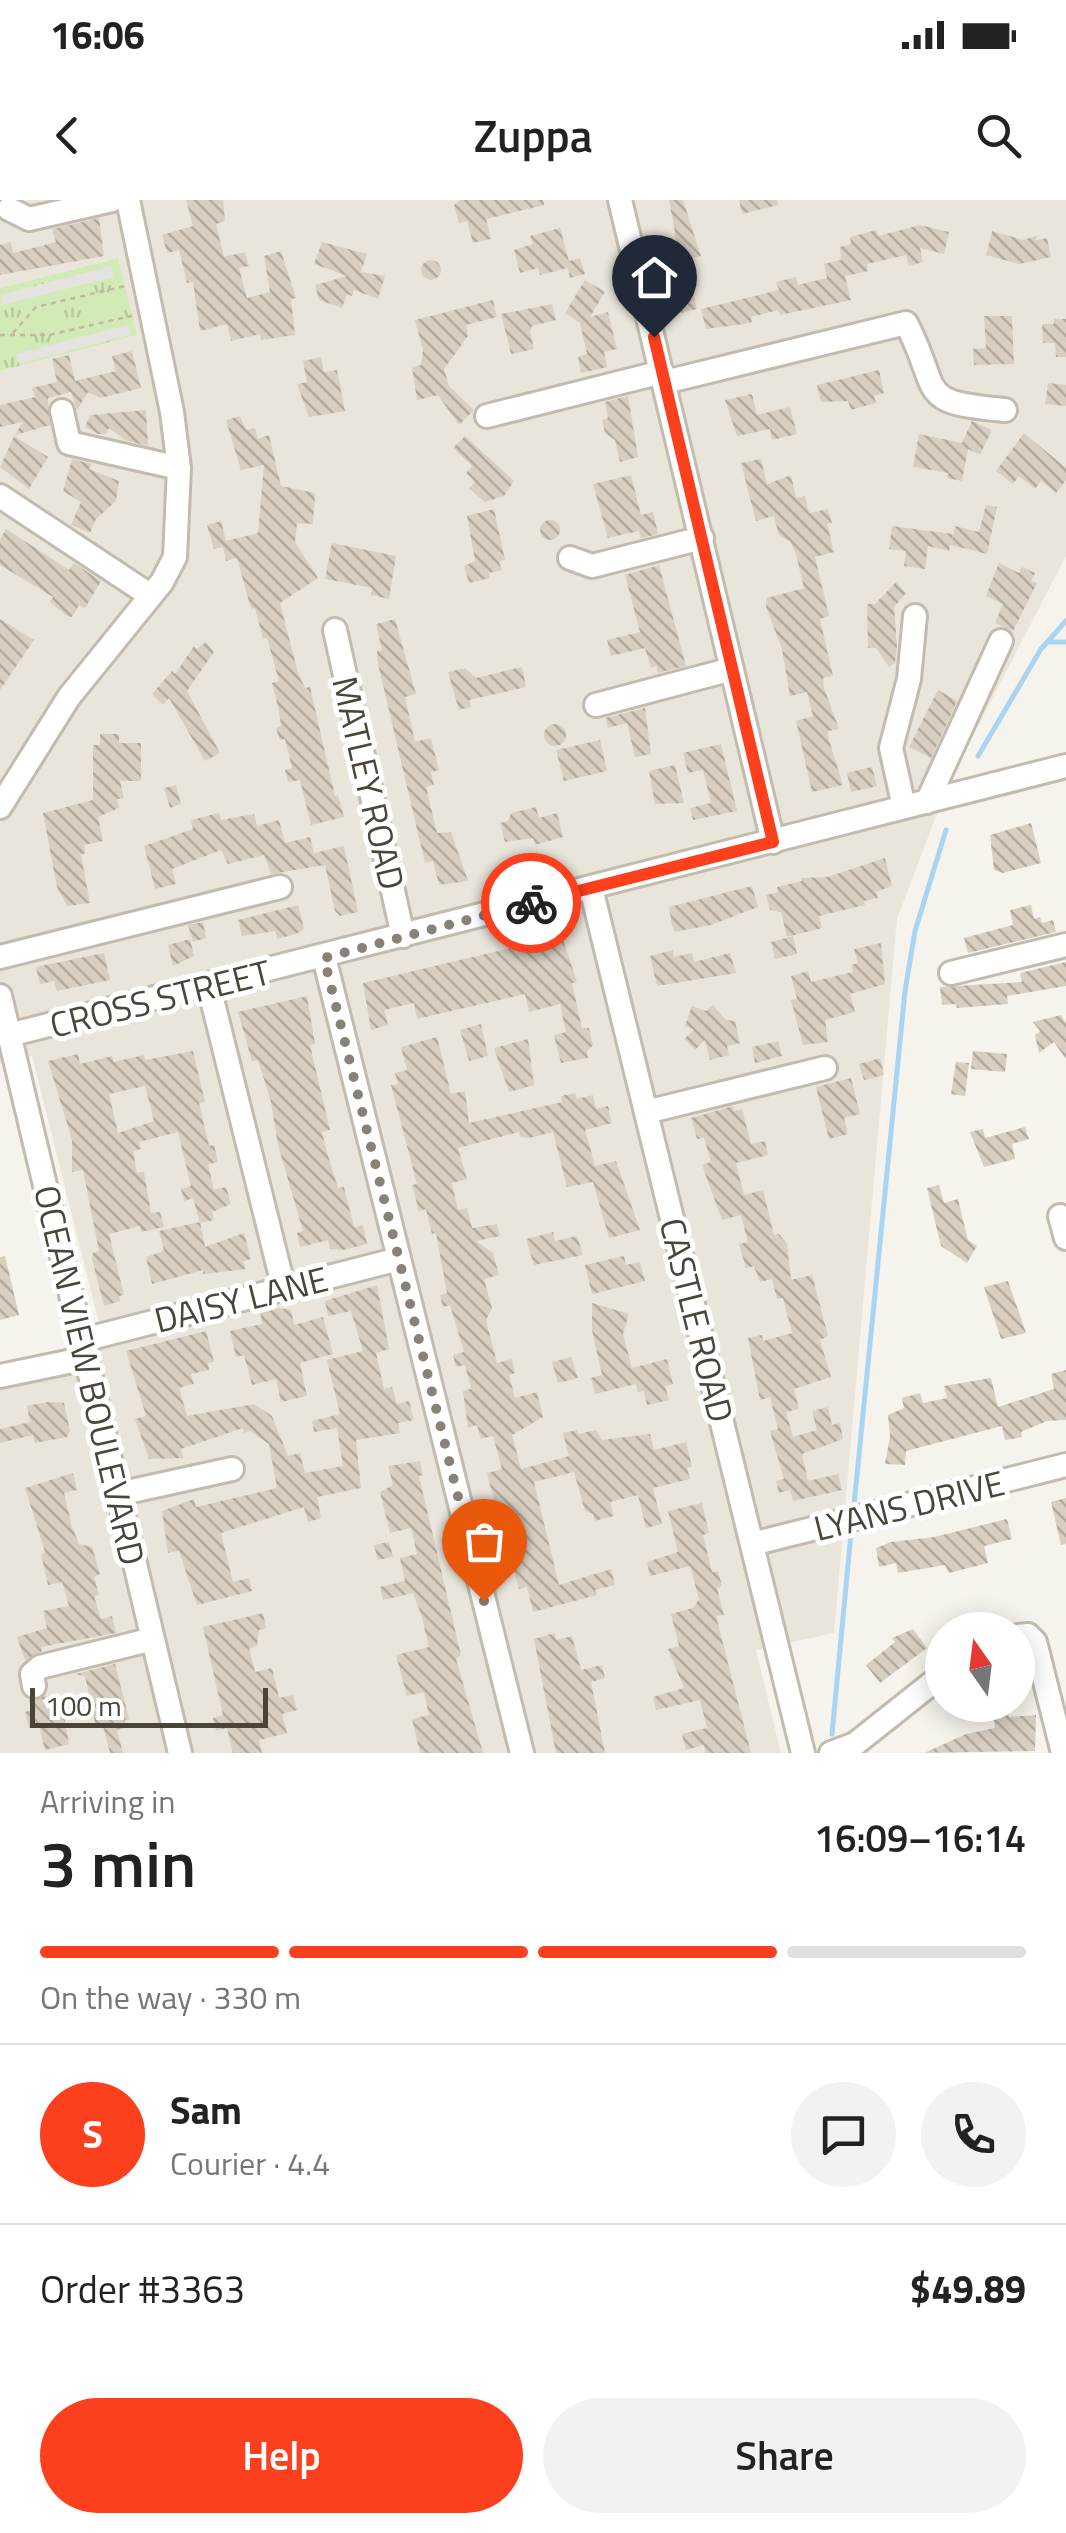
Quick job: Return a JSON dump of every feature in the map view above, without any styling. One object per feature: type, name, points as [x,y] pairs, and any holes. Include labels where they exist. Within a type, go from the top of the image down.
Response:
[{"type":"street","points":[[9,209],[29,219],[112,200]]},
{"type":"street","points":[[0,807],[68,698],[151,596],[176,556],[179,468],[154,310],[128,200]]},
{"type":"street","points":[[620,200],[773,842]]},
{"type":"street","points":[[488,416],[906,323],[931,388],[952,405],[1006,410]]},
{"type":"street","points":[[62,411],[69,443],[179,468]]},
{"type":"street","points":[[0,496],[151,596]]},
{"type":"street","points":[[570,558],[592,566],[702,538]]},
{"type":"street","points":[[904,808],[891,748],[910,679],[915,616]]},
{"type":"street","name":"MATLEY ROAD","points":[[335,630],[403,936]]},
{"type":"street","points":[[928,802],[1001,640]]},
{"type":"street","points":[[596,704],[732,669]]},
{"type":"street","name":"CROSS STREET","points":[[7,1047],[210,987],[1066,766]]},
{"type":"street","points":[[0,957],[280,886]]},
{"type":"street","name":"CASTLE ROAD","points":[[591,888],[802,1753]]},
{"type":"street","points":[[951,973],[1066,945]]},
{"type":"street","points":[[324,958],[522,1753]]},
{"type":"street","points":[[210,987],[284,1289]]},
{"type":"street","name":"OCEAN VIEW BOULEVARD","points":[[0,996],[7,1047],[85,1349],[180,1753]]},
{"type":"street","points":[[646,1112],[825,1068]]},
{"type":"street","name":"DAISY LANE","points":[[0,1376],[399,1258]]},
{"type":"street","name":"LYANS DRIVE","points":[[752,1544],[1066,1465]]},
{"type":"street","points":[[118,1494],[232,1469]]},
{"type":"street","points":[[34,1686],[32,1674],[40,1667],[153,1639]]},
{"type":"street","points":[[1035,1642],[1063,1753]]},
{"type":"street","points":[[831,1753],[855,1744],[925,1688]]},
{"type":"path","points":[[12,335],[36,307],[146,280]]},
{"type":"path","points":[[0,335],[49,335],[154,310]]},
{"type":"shaded area","points":[[0,200],[1066,200],[1066,556],[949,782],[897,919],[834,1633],[756,1650],[781,1753],[0,1753],[0,1375],[105,1347],[32,1056],[0,1063],[0,371],[137,335],[117,258],[0,288]]},
{"type":"shaded area","points":[[111,266],[114,277],[2,305],[0,295]]},
{"type":"shaded area","points":[[128,325],[130,335],[19,364],[16,354]]},
{"type":"green space","points":[[118,258],[137,335],[0,371],[0,288]]},
{"type":"building","points":[[186,200],[223,200],[225,221],[216,224],[224,257],[245,252],[249,266],[239,268],[247,298],[270,292],[264,256],[281,251],[296,298],[291,299],[295,335],[261,340],[260,334],[231,341],[227,324],[200,331],[193,282],[187,283],[179,250],[167,253],[162,235],[193,226]]},
{"type":"building","points":[[460,200],[543,200],[544,205],[486,219],[491,239],[473,243],[467,221],[459,223],[454,205]]},
{"type":"building","points":[[669,200],[683,200],[701,256],[680,261]]},
{"type":"building","points":[[739,200],[777,200],[778,205],[742,214]]},
{"type":"building","points":[[99,218],[104,256],[0,275],[0,245],[11,242],[13,253],[56,242],[52,229]]},
{"type":"building","points":[[920,225],[949,232],[944,254],[920,248],[923,262],[909,266],[906,255],[867,264],[868,271],[845,276],[851,300],[780,315],[778,310],[751,317],[752,322],[706,329],[701,309],[779,290],[776,282],[796,277],[798,285],[827,278],[824,264],[841,260],[840,247],[851,244],[850,237],[876,230],[878,236]]},
{"type":"building","points":[[560,228],[569,261],[580,258],[585,274],[570,278],[568,268],[540,275],[538,268],[520,273],[514,250],[533,244],[530,236]]},
{"type":"building","points":[[992,231],[1023,240],[1038,235],[1036,240],[1047,238],[1051,257],[1019,264],[986,255]]},
{"type":"building","points":[[322,242],[367,254],[361,272],[385,276],[378,299],[354,290],[352,296],[347,294],[342,308],[319,300],[315,285],[347,276],[314,264]]},
{"type":"building","points":[[431,260],[441,270],[431,280],[421,270]]},
{"type":"building","points":[[585,280],[605,292],[590,317],[608,312],[617,349],[604,352],[607,367],[581,373],[578,357],[587,354],[580,323],[565,313]]},
{"type":"building","points":[[693,292],[697,309],[681,313],[677,296]]},
{"type":"building","points":[[493,300],[497,317],[466,325],[468,336],[444,369],[449,386],[474,410],[459,425],[438,395],[417,400],[412,367],[421,365],[423,350],[415,320]]},
{"type":"building","points":[[552,304],[556,320],[532,326],[534,349],[511,354],[501,314]]},
{"type":"building","points":[[984,316],[1012,316],[1014,364],[974,365],[973,349],[986,348]]},
{"type":"building","points":[[1054,319],[1066,319],[1066,357],[1056,357],[1055,343],[1043,343],[1042,324],[1054,324]]},
{"type":"building","points":[[132,351],[141,388],[100,398],[88,392],[77,410],[71,392],[48,398],[50,425],[15,435],[23,422],[0,427],[0,405],[35,397],[32,388],[57,382],[52,359],[69,355],[75,381],[116,371],[112,356]]},
{"type":"building","points":[[321,357],[324,372],[337,370],[345,411],[309,417],[297,384],[307,382],[303,361]]},
{"type":"building","points":[[879,370],[884,393],[874,396],[876,403],[851,410],[848,401],[821,402],[817,385]]},
{"type":"building","points":[[1048,383],[1066,385],[1066,406],[1045,404]]},
{"type":"building","points":[[752,394],[757,415],[790,407],[797,434],[772,440],[770,429],[737,436],[725,400]]},
{"type":"building","points":[[628,396],[638,457],[620,462],[615,440],[605,433],[602,420],[608,418],[605,402]]},
{"type":"building","points":[[146,410],[148,446],[125,440],[109,428],[106,434],[98,434],[85,427],[90,415]]},
{"type":"building","points":[[240,416],[246,430],[255,428],[258,439],[269,435],[281,486],[315,493],[313,524],[297,523],[295,542],[318,578],[280,603],[298,673],[305,688],[310,687],[335,796],[338,795],[344,817],[311,825],[300,780],[288,782],[285,770],[292,768],[285,739],[280,740],[276,728],[281,726],[272,683],[279,681],[267,638],[263,639],[255,608],[251,609],[237,558],[226,561],[223,547],[214,549],[207,525],[221,521],[226,541],[258,533],[264,465],[241,470],[226,420]]},
{"type":"building","points":[[972,421],[992,430],[980,455],[968,449],[962,481],[947,478],[948,473],[913,467],[919,434],[962,443]]},
{"type":"building","points":[[1024,433],[1066,468],[1066,480],[1056,493],[1041,481],[1035,489],[1019,476],[1013,484],[996,471]]},
{"type":"building","points":[[14,436],[48,457],[29,489],[0,467]]},
{"type":"building","points":[[465,436],[514,481],[504,496],[485,502],[469,488],[475,482],[466,473],[472,466],[453,448]]},
{"type":"building","points":[[72,459],[92,464],[89,469],[119,481],[116,501],[96,519],[90,533],[71,525],[81,502],[63,491]]},
{"type":"building","points":[[761,459],[767,484],[791,475],[796,498],[805,496],[809,513],[828,509],[832,523],[827,524],[834,552],[815,557],[829,616],[820,619],[833,676],[823,678],[824,688],[839,729],[828,731],[829,740],[843,785],[812,792],[796,721],[813,716],[807,692],[790,696],[782,649],[766,607],[767,598],[804,588],[796,554],[790,541],[779,536],[774,516],[756,521],[741,463]]},
{"type":"building","points":[[631,475],[641,515],[653,512],[658,534],[641,538],[639,531],[608,538],[593,484]]},
{"type":"building","points":[[986,505],[997,507],[987,554],[951,545],[955,526],[979,532]]},
{"type":"building","points":[[494,509],[505,560],[499,562],[502,570],[489,573],[490,578],[469,583],[464,566],[475,561],[467,516]]},
{"type":"building","points":[[546,520],[554,520],[560,530],[554,540],[546,540],[540,534],[540,526]]},
{"type":"building","points":[[892,526],[953,534],[949,551],[928,546],[925,569],[904,566],[906,551],[889,549]]},
{"type":"building","points":[[6,529],[69,570],[74,563],[101,581],[85,608],[79,605],[72,617],[67,616],[50,602],[53,597],[0,565],[0,540]]},
{"type":"building","points":[[332,543],[396,556],[389,599],[371,595],[372,588],[325,579]]},
{"type":"building","points":[[999,563],[1019,573],[1022,567],[1035,573],[1031,581],[1037,583],[1013,631],[995,623],[1003,604],[986,596]]},
{"type":"building","points":[[659,565],[686,666],[658,673],[656,666],[651,668],[645,648],[611,656],[607,640],[640,632],[625,575]]},
{"type":"building","points":[[896,582],[906,593],[894,607],[897,645],[895,663],[889,667],[876,648],[868,648],[867,604],[875,604]]},
{"type":"building","points":[[0,619],[34,640],[0,690]]},
{"type":"building","points":[[395,619],[416,694],[405,697],[415,742],[431,738],[439,770],[431,772],[434,785],[426,787],[437,833],[451,832],[468,881],[439,885],[433,861],[425,863],[378,664],[377,651],[382,650],[376,624]]},
{"type":"building","points":[[206,642],[214,652],[187,691],[220,753],[205,761],[169,698],[163,705],[152,694],[172,671],[175,674],[194,646],[197,649]]},
{"type":"building","points":[[522,667],[526,687],[469,700],[471,707],[459,710],[448,672],[465,668],[476,678]]},
{"type":"building","points":[[938,690],[957,701],[931,758],[909,747]]},
{"type":"building","points":[[645,708],[651,754],[635,757],[627,723],[608,728],[605,718]]},
{"type":"building","points":[[555,724],[563,727],[563,743],[555,746],[547,743],[544,735],[547,727]]},
{"type":"building","points":[[100,734],[119,734],[119,743],[141,743],[141,781],[120,781],[124,798],[117,799],[119,808],[98,817],[103,841],[84,845],[85,853],[81,855],[90,903],[67,906],[57,887],[43,813],[93,800],[93,745],[100,745]]},
{"type":"building","points":[[600,740],[607,771],[564,781],[556,750]]},
{"type":"building","points":[[721,744],[737,811],[693,820],[690,808],[711,803],[703,770],[688,773],[683,753]]},
{"type":"building","points":[[675,765],[684,803],[655,804],[649,771]]},
{"type":"building","points":[[872,767],[877,786],[851,792],[847,773]]},
{"type":"building","points":[[176,785],[181,804],[170,808],[164,788]]},
{"type":"building","points":[[536,807],[539,818],[557,813],[563,837],[535,845],[533,838],[505,842],[500,823],[508,821],[511,813]]},
{"type":"building","points":[[219,813],[221,820],[254,814],[257,826],[279,820],[285,843],[310,837],[314,853],[344,846],[358,912],[340,916],[335,911],[325,865],[271,874],[264,855],[228,864],[221,850],[172,869],[176,884],[155,889],[144,846],[193,829],[191,820]]},
{"type":"building","points":[[1031,823],[1041,863],[1003,873],[994,870],[990,835]]},
{"type":"building","points":[[885,858],[892,886],[876,892],[878,898],[864,901],[865,905],[819,916],[822,928],[787,937],[781,912],[770,910],[766,895],[778,892],[777,887],[802,881],[801,878],[827,877]]},
{"type":"building","points":[[752,886],[758,907],[711,925],[675,932],[669,907]]},
{"type":"building","points":[[298,905],[304,929],[296,934],[277,939],[275,931],[242,936],[238,920]]},
{"type":"building","points":[[1031,905],[1034,919],[1040,917],[1042,923],[1053,920],[1056,932],[968,953],[964,938],[1013,925],[1010,910]]},
{"type":"building","points":[[203,922],[206,938],[193,942],[188,925]]},
{"type":"building","points":[[562,936],[577,982],[572,983],[582,1028],[589,1028],[593,1045],[587,1051],[588,1058],[561,1063],[554,1035],[566,1032],[560,1004],[529,1012],[525,994],[417,1019],[414,1003],[384,1010],[388,1025],[371,1030],[363,983]]},
{"type":"building","points":[[793,936],[797,954],[775,959],[771,942]]},
{"type":"building","points":[[190,939],[194,956],[173,966],[168,945]]},
{"type":"building","points":[[881,943],[885,984],[850,994],[855,1012],[825,1020],[828,1042],[803,1045],[791,1000],[797,999],[791,976],[808,971],[811,982],[853,972],[851,965],[858,963],[854,949]]},
{"type":"building","points":[[673,950],[674,957],[692,953],[694,962],[730,953],[736,973],[657,986],[650,956]]},
{"type":"building","points":[[104,953],[110,980],[57,991],[54,981],[40,984],[36,967]]},
{"type":"building","points":[[1066,962],[1066,986],[1007,996],[1008,1004],[957,1008],[956,1004],[942,1005],[940,987],[1022,982],[1020,973]]},
{"type":"building","points":[[307,996],[315,1044],[310,1045],[330,1130],[322,1132],[338,1188],[344,1187],[354,1227],[363,1225],[367,1244],[344,1250],[330,1249],[328,1240],[300,1247],[297,1233],[303,1231],[278,1145],[271,1102],[258,1060],[252,1061],[238,1012]]},
{"type":"building","points":[[713,1005],[726,1020],[735,1021],[740,1043],[727,1046],[729,1055],[710,1060],[705,1040],[695,1050],[684,1039],[694,1030],[685,1026],[692,1006],[706,1011]]},
{"type":"building","points":[[1061,1015],[1066,1023],[1066,1059],[1054,1042],[1039,1053],[1035,1035],[1040,1031],[1033,1022]]},
{"type":"building","points":[[481,1024],[488,1056],[469,1061],[460,1030]]},
{"type":"building","points":[[437,1037],[451,1094],[465,1091],[469,1123],[562,1102],[561,1096],[575,1093],[577,1099],[593,1095],[596,1109],[608,1106],[612,1123],[585,1130],[595,1166],[616,1161],[640,1230],[609,1238],[593,1182],[567,1187],[553,1132],[529,1138],[520,1137],[519,1132],[458,1148],[467,1179],[452,1183],[458,1210],[467,1208],[472,1228],[497,1224],[500,1236],[476,1241],[493,1253],[499,1275],[484,1279],[492,1308],[486,1320],[497,1363],[512,1359],[515,1373],[509,1375],[515,1398],[537,1392],[543,1417],[512,1435],[521,1469],[569,1456],[563,1433],[577,1430],[578,1434],[596,1430],[602,1440],[650,1434],[654,1450],[686,1442],[692,1467],[687,1468],[690,1479],[653,1488],[662,1524],[646,1528],[638,1495],[610,1502],[614,1516],[595,1521],[593,1514],[585,1511],[574,1472],[534,1482],[559,1585],[611,1569],[615,1585],[595,1590],[597,1595],[533,1612],[527,1587],[519,1589],[508,1550],[526,1546],[519,1518],[499,1521],[487,1473],[502,1469],[493,1436],[481,1439],[477,1425],[468,1428],[463,1391],[471,1389],[465,1365],[456,1367],[453,1355],[464,1352],[450,1305],[443,1307],[440,1295],[447,1293],[436,1233],[432,1234],[426,1209],[419,1211],[412,1185],[417,1184],[391,1085],[398,1084],[395,1073],[407,1070],[401,1047]]},
{"type":"building","points":[[528,1039],[534,1085],[509,1092],[494,1048]]},
{"type":"building","points":[[778,1041],[782,1056],[755,1063],[752,1047]]},
{"type":"building","points":[[193,1051],[205,1102],[199,1103],[209,1146],[214,1145],[218,1162],[208,1164],[214,1190],[226,1187],[231,1204],[212,1212],[214,1220],[200,1223],[193,1198],[184,1201],[181,1189],[191,1186],[178,1132],[139,1142],[141,1149],[133,1151],[137,1173],[144,1172],[151,1213],[160,1212],[164,1227],[141,1232],[140,1226],[109,1234],[124,1295],[119,1296],[120,1301],[104,1306],[92,1259],[93,1253],[99,1251],[83,1170],[72,1172],[72,1140],[48,1061],[78,1054],[80,1064],[112,1056],[114,1062],[144,1055],[145,1060]],"holes":[[[145,1086],[154,1121],[118,1133],[109,1094]]]},
{"type":"building","points":[[973,1051],[1007,1054],[1005,1072],[971,1069]]},
{"type":"building","points":[[880,1058],[884,1075],[864,1080],[859,1064]]},
{"type":"building","points":[[956,1062],[969,1063],[965,1096],[951,1094]]},
{"type":"building","points":[[851,1078],[860,1114],[844,1118],[848,1134],[829,1139],[816,1087]]},
{"type":"building","points":[[733,1106],[734,1111],[742,1109],[751,1144],[765,1141],[768,1155],[736,1163],[744,1195],[763,1190],[774,1235],[779,1234],[787,1244],[791,1280],[812,1275],[828,1336],[820,1340],[831,1377],[794,1389],[799,1409],[786,1412],[793,1437],[817,1430],[812,1411],[828,1407],[832,1425],[840,1423],[843,1439],[802,1454],[808,1481],[838,1474],[842,1490],[793,1501],[790,1490],[779,1493],[776,1481],[784,1479],[770,1431],[778,1429],[770,1397],[760,1400],[748,1338],[762,1335],[763,1341],[792,1333],[783,1298],[777,1299],[772,1279],[760,1282],[754,1266],[746,1268],[739,1244],[748,1242],[741,1215],[722,1220],[702,1165],[711,1162],[704,1138],[697,1139],[691,1118]]},
{"type":"building","points":[[1025,1127],[1029,1139],[1012,1144],[1015,1159],[984,1167],[970,1132],[983,1129],[985,1138]]},
{"type":"building","points":[[939,1185],[944,1203],[958,1199],[968,1240],[977,1246],[967,1263],[941,1246],[927,1188]]},
{"type":"building","points":[[200,1222],[205,1247],[244,1233],[251,1259],[243,1261],[246,1269],[203,1274],[203,1270],[152,1284],[146,1257],[164,1251],[159,1231]]},
{"type":"building","points":[[553,1232],[555,1241],[577,1236],[583,1255],[534,1265],[526,1239]]},
{"type":"building","points":[[5,1256],[19,1315],[0,1320],[0,1257]]},
{"type":"building","points":[[624,1256],[626,1265],[640,1262],[645,1281],[592,1294],[585,1265]]},
{"type":"building","points":[[1008,1281],[1026,1333],[1001,1339],[984,1287]]},
{"type":"building","points":[[377,1285],[389,1349],[376,1353],[384,1389],[392,1387],[397,1404],[409,1401],[414,1420],[398,1423],[400,1433],[356,1440],[361,1488],[317,1497],[321,1518],[308,1522],[304,1507],[221,1533],[233,1582],[249,1578],[252,1591],[197,1605],[179,1551],[168,1553],[162,1511],[194,1499],[196,1507],[277,1488],[269,1444],[250,1431],[244,1433],[243,1428],[181,1449],[183,1458],[149,1459],[135,1419],[146,1416],[126,1351],[206,1331],[214,1362],[208,1363],[209,1370],[191,1374],[194,1384],[179,1388],[187,1416],[254,1404],[272,1416],[288,1456],[300,1453],[305,1473],[343,1466],[337,1428],[314,1432],[312,1421],[340,1414],[327,1360],[363,1351],[351,1311],[328,1316],[325,1301]]},
{"type":"building","points":[[592,1303],[629,1314],[623,1334],[632,1368],[667,1359],[673,1384],[665,1386],[669,1400],[647,1405],[644,1391],[638,1392],[636,1384],[595,1394],[591,1378],[602,1375],[592,1330]]},
{"type":"building","points":[[291,1310],[294,1325],[323,1317],[333,1354],[300,1363],[307,1396],[281,1402],[276,1379],[252,1385],[244,1355],[236,1357],[230,1331],[262,1324],[260,1311]]},
{"type":"building","points":[[571,1357],[578,1378],[558,1383],[552,1362]]},
{"type":"building","points":[[1066,1370],[1066,1420],[1047,1421],[1021,1432],[1022,1437],[1005,1440],[1002,1426],[906,1451],[905,1465],[885,1464],[890,1436],[888,1415],[904,1408],[902,1398],[920,1393],[923,1403],[947,1398],[944,1386],[991,1378],[998,1407],[1054,1389],[1051,1374]]},
{"type":"building","points":[[64,1403],[70,1431],[67,1437],[35,1443],[33,1435],[0,1443],[0,1429],[30,1422],[27,1406]]},
{"type":"building","points":[[420,1461],[423,1475],[419,1476],[461,1655],[456,1659],[483,1753],[420,1753],[412,1719],[429,1715],[424,1692],[407,1696],[396,1655],[429,1647],[413,1593],[383,1600],[380,1587],[405,1581],[400,1558],[417,1554],[411,1528],[390,1533],[380,1492],[393,1485],[388,1466]]},
{"type":"building","points":[[73,1473],[77,1490],[64,1493],[72,1527],[79,1544],[92,1547],[100,1574],[94,1577],[99,1595],[94,1596],[101,1619],[112,1616],[116,1633],[41,1647],[42,1651],[25,1660],[17,1637],[47,1628],[43,1611],[69,1606],[62,1582],[48,1585],[41,1554],[45,1552],[25,1488]]},
{"type":"building","points":[[1066,1498],[1066,1544],[1061,1545],[1051,1502]]},
{"type":"building","points":[[702,1503],[709,1533],[703,1535],[712,1572],[718,1571],[722,1586],[717,1588],[724,1615],[716,1616],[751,1753],[705,1753],[704,1745],[686,1750],[682,1734],[707,1728],[700,1700],[656,1710],[653,1697],[684,1688],[668,1649],[679,1646],[671,1614],[693,1608],[699,1599],[690,1566],[650,1576],[647,1562],[678,1552],[668,1511]]},
{"type":"building","points":[[1007,1519],[1012,1539],[984,1546],[988,1563],[949,1573],[945,1565],[898,1573],[896,1563],[879,1567],[876,1548],[891,1542],[934,1537]]},
{"type":"building","points":[[389,1542],[393,1557],[378,1560],[374,1545]]},
{"type":"building","points":[[263,1613],[266,1628],[259,1630],[257,1646],[249,1648],[255,1672],[272,1668],[279,1698],[293,1695],[297,1710],[282,1714],[287,1733],[259,1740],[262,1753],[233,1753],[227,1728],[216,1731],[213,1718],[223,1715],[203,1627]]},
{"type":"building","points":[[913,1629],[925,1649],[880,1683],[866,1665],[895,1642],[892,1638]]},
{"type":"building","points":[[555,1633],[556,1640],[572,1636],[581,1670],[602,1665],[605,1678],[591,1682],[605,1753],[556,1753],[534,1639]]},
{"type":"building","points":[[115,1664],[129,1719],[125,1720],[126,1728],[117,1730],[123,1753],[110,1753],[103,1726],[96,1728],[85,1676],[76,1674]]},
{"type":"building","points":[[46,1695],[48,1706],[62,1703],[69,1744],[45,1750],[39,1726],[29,1728],[25,1712],[31,1710],[29,1700]]},
{"type":"building","points":[[1036,1715],[1035,1751],[924,1753],[966,1734],[995,1728],[994,1722],[1035,1722]]},
{"type":"waterway","points":[[978,756],[1041,649],[1066,621]]},
{"type":"waterway","points":[[1049,642],[1066,642]]},
{"type":"waterway","points":[[854,1505],[905,991],[915,931],[946,830]]},
{"type":"waterway","points":[[832,1734],[851,1533]]},
{"type":"way so far","points":[[484,1601],[324,958],[531,903]]},
{"type":"route","points":[[531,903],[773,842],[654,337]]}]
